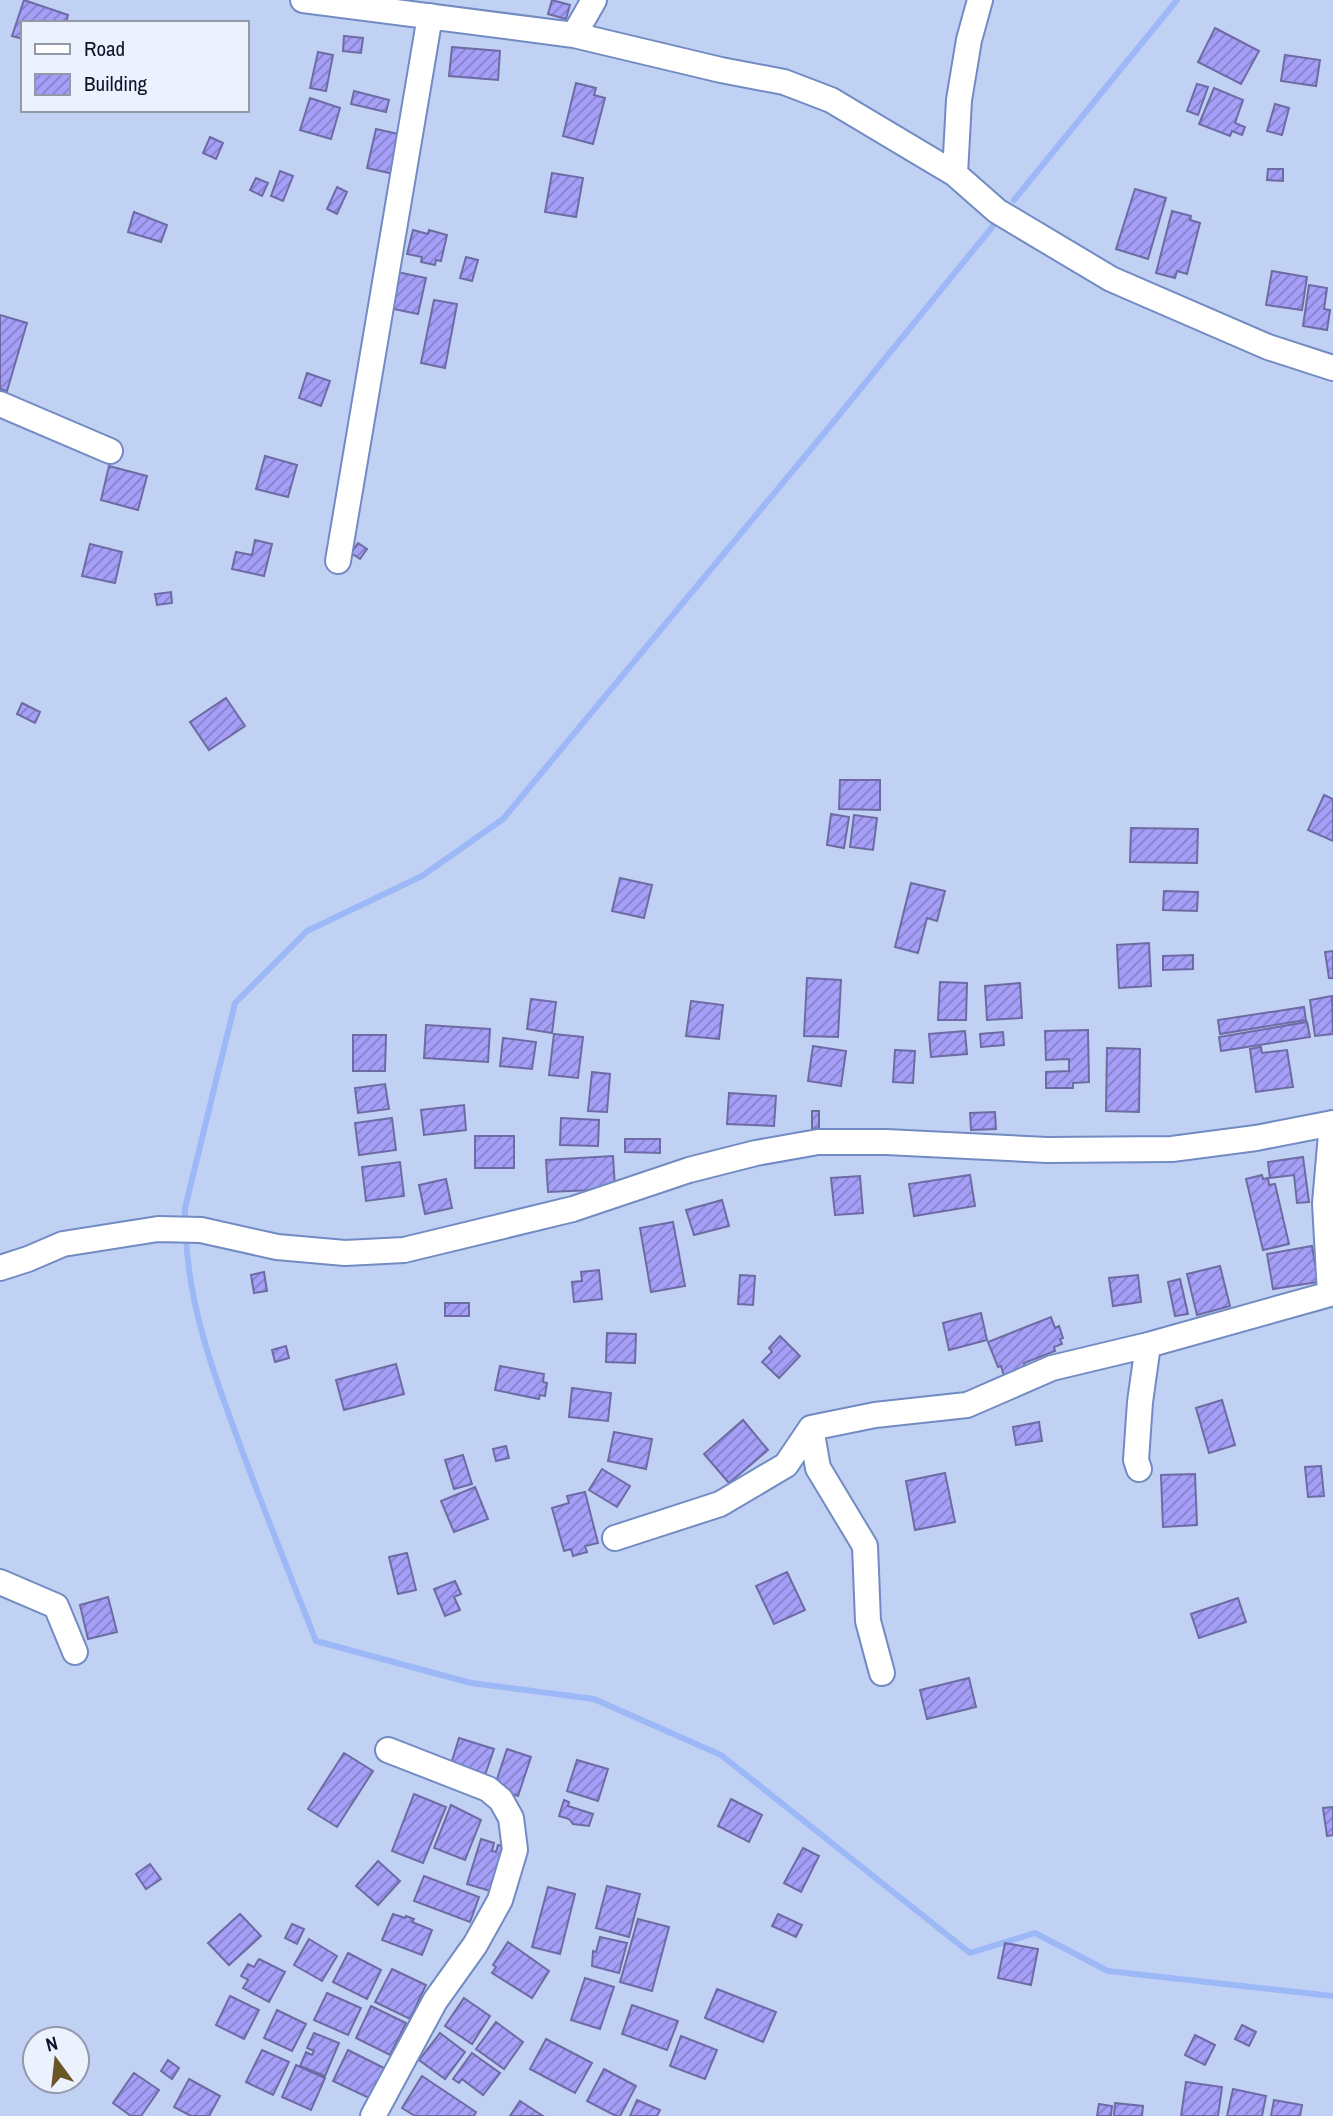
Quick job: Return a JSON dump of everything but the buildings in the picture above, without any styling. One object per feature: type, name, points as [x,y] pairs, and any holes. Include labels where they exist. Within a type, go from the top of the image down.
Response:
[{"type":"street","points":[[303,0],[574,34],[721,70],[784,82],[831,100],[955,174],[997,211],[1111,279],[1268,347],[1333,368]]},
{"type":"street","points":[[574,34],[594,0]]},
{"type":"street","points":[[955,174],[959,100],[969,40],[980,0]]},
{"type":"street","points":[[338,561],[430,16]]},
{"type":"street","points":[[0,404],[110,451]]},
{"type":"street","points":[[0,1268],[63,1244],[158,1229],[197,1230],[277,1247],[345,1254],[404,1250],[573,1209],[702,1167],[756,1153],[818,1142],[886,1142],[1047,1150],[1172,1149],[1256,1138],[1332,1123]]},
{"type":"street","points":[[1332,1123],[1333,1272]]},
{"type":"street","points":[[615,1538],[720,1504],[786,1465],[811,1428],[875,1415],[967,1405],[1052,1368],[1148,1345],[1330,1294],[1325,1203],[1332,1123]]},
{"type":"street","points":[[1139,1469],[1136,1460],[1140,1402],[1148,1345]]},
{"type":"street","points":[[811,1428],[818,1468],[865,1546],[868,1621],[882,1673]]},
{"type":"street","points":[[0,1581],[56,1606],[75,1653]]},
{"type":"street","points":[[373,2116],[435,2001],[475,1945],[500,1900],[515,1850],[511,1818],[501,1801],[488,1789],[388,1750]]},
{"type":"waterway","points":[[1014,200],[1177,0]]},
{"type":"waterway","points":[[185,1225],[185,1208],[235,1003],[307,931],[422,876],[503,819],[993,226]]},
{"type":"waterway","points":[[186,1236],[192,1288],[211,1363],[316,1641],[471,1683],[594,1699],[721,1755],[970,1953],[1035,1933],[1108,1971],[1333,1996]]}]
